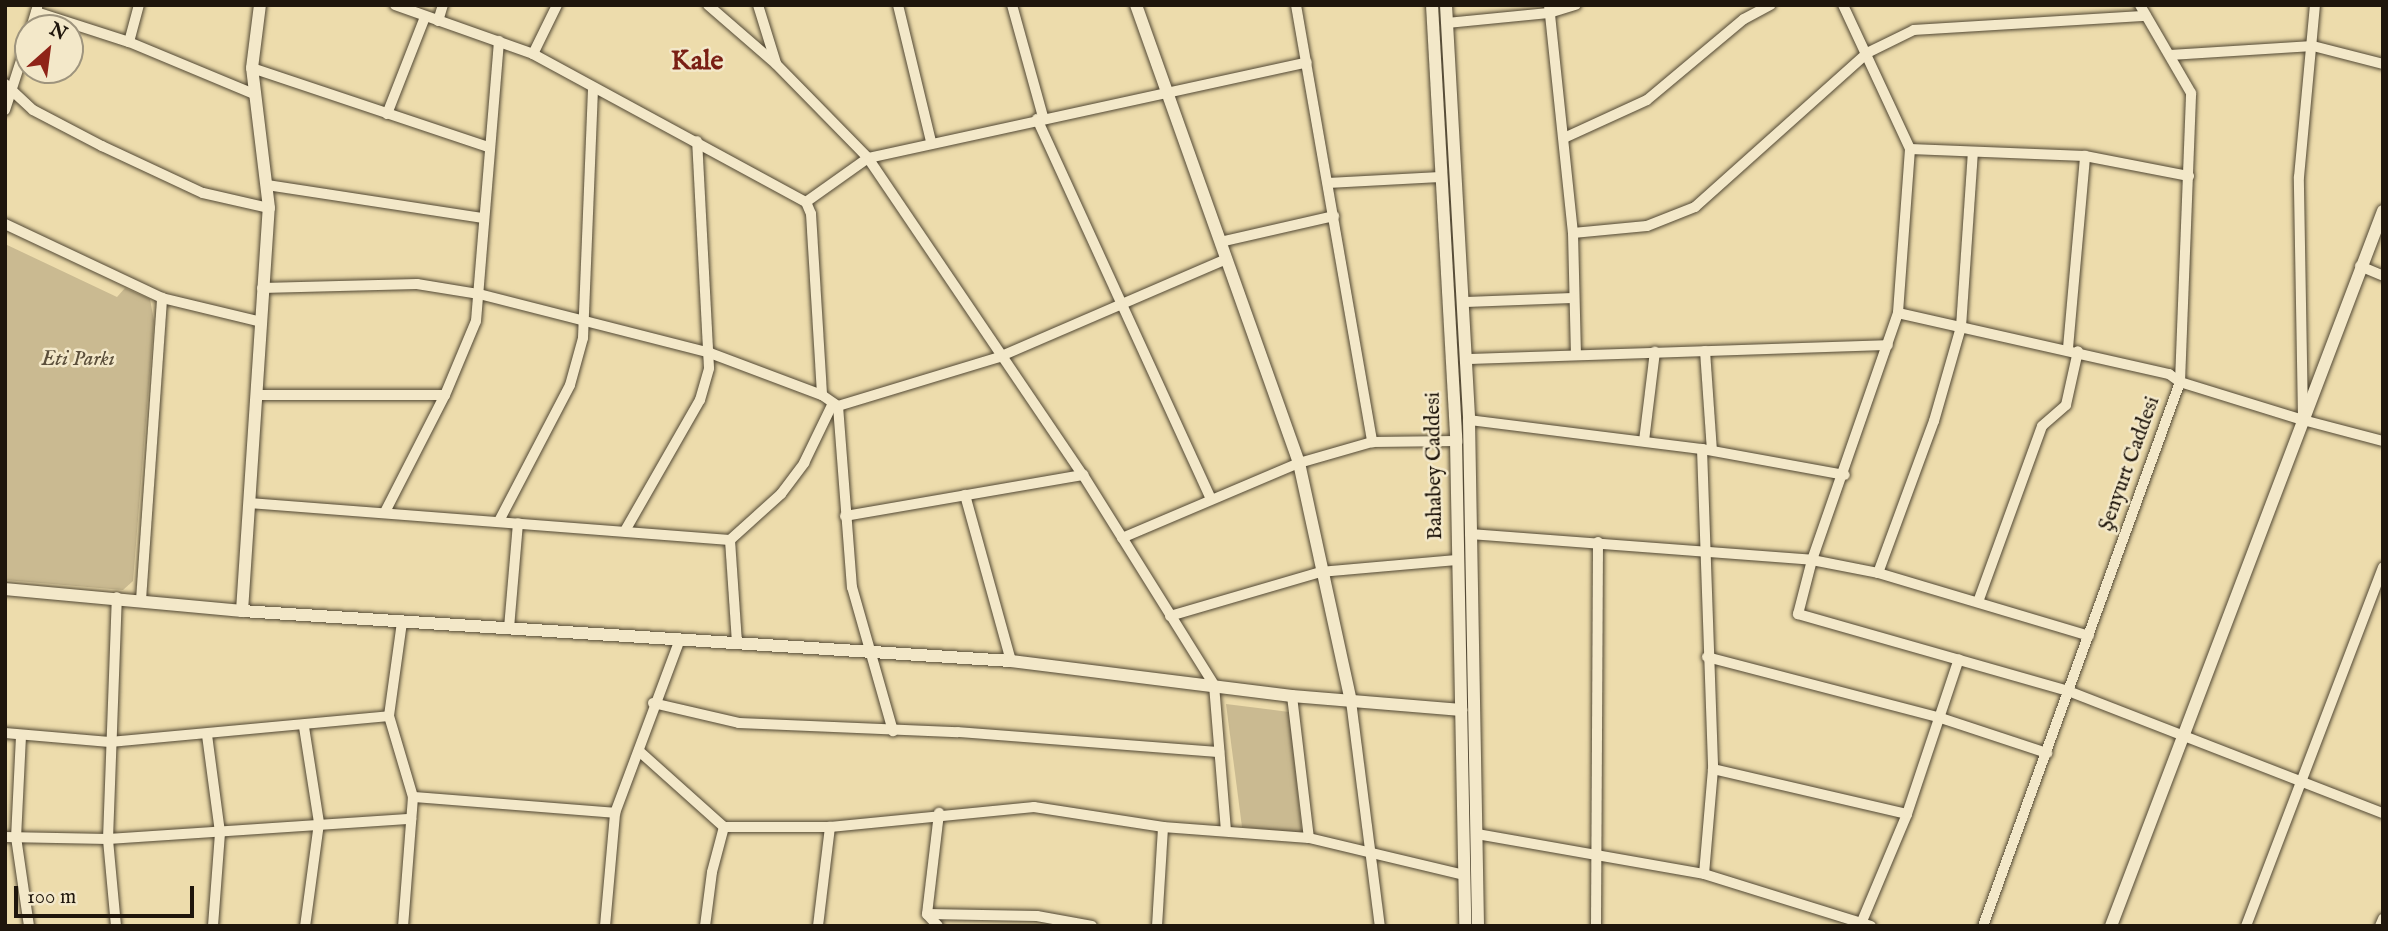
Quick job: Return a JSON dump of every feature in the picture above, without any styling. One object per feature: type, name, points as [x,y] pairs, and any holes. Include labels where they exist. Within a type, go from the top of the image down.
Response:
[{"type":"street","points":[[129,42],[139,5]]},
{"type":"street","points":[[242,611],[269,208],[252,68],[260,5]]},
{"type":"street","points":[[395,5],[533,54],[806,202],[811,214],[822,395]]},
{"type":"street","points":[[438,21],[443,5]]},
{"type":"street","points":[[533,54],[557,5]]},
{"type":"street","points":[[708,5],[776,64],[868,158],[999,357],[1083,475],[1214,685],[1226,830]]},
{"type":"street","points":[[758,5],[776,64]]},
{"type":"street","points":[[898,5],[931,141]]},
{"type":"street","points":[[1012,5],[1040,118],[1211,499]]},
{"type":"street","points":[[1136,5],[1165,93],[1299,463],[1320,572],[1351,701],[1374,856],[1380,926]]},
{"type":"street","points":[[1296,5],[1372,442]]},
{"type":"street","name":"Bahabey Caddesi","points":[[1432,5],[1456,441],[1465,926]]},
{"type":"street","name":"Bahabey Caddesi","points":[[1446,5],[1467,359],[1478,926]]},
{"type":"street","points":[[1447,23],[1576,5]]},
{"type":"street","points":[[1564,138],[1647,100],[1744,19],[1770,5]]},
{"type":"street","points":[[1843,5],[1910,149],[1898,313],[1845,475],[1812,560],[1798,614],[2068,691],[2180,737],[2383,813]]},
{"type":"street","name":"Şenyurt Caddesi","points":[[1983,926],[2180,382],[2191,93],[2140,5]]},
{"type":"street","points":[[2303,420],[2300,177],[2315,5]]},
{"type":"street","points":[[36,9],[129,42],[254,94]]},
{"type":"street","points":[[1549,9],[1573,233],[1576,354]]},
{"type":"street","points":[[1573,233],[1647,226],[1695,207],[1867,53],[1914,30],[2146,16]]},
{"type":"street","points":[[387,114],[425,17]]},
{"type":"street","points":[[385,512],[445,395],[476,321],[488,147],[499,41]]},
{"type":"street","points":[[2170,55],[2313,46],[2383,64]]},
{"type":"street","points":[[806,202],[868,158],[931,141],[1307,62]]},
{"type":"street","points":[[252,68],[488,147]]},
{"type":"street","points":[[5,110],[9,86]]},
{"type":"street","points":[[9,86],[33,110],[114,152],[203,193],[269,208]]},
{"type":"street","points":[[499,521],[570,386],[585,321],[593,88]]},
{"type":"street","points":[[625,529],[700,400],[710,353],[697,141]]},
{"type":"street","points":[[1910,149],[2085,156],[2189,176]]},
{"type":"street","points":[[1878,573],[1934,421],[1961,327],[1973,152]]},
{"type":"street","points":[[1978,601],[2042,426],[2066,405],[2073,349],[2085,156]]},
{"type":"street","points":[[1328,183],[1440,177]]},
{"type":"street","points":[[267,185],[483,218]]},
{"type":"street","points":[[2111,926],[2180,737],[2383,211]]},
{"type":"street","points":[[1220,242],[1334,216]]},
{"type":"street","points":[[5,224],[162,298],[261,322]]},
{"type":"street","points":[[249,503],[625,529],[730,540],[789,484],[835,405],[999,357],[1122,301],[1227,260]]},
{"type":"street","points":[[2360,266],[2383,276]]},
{"type":"street","points":[[262,288],[417,284],[479,294],[710,353],[822,395],[835,405],[852,587],[893,731]]},
{"type":"street","points":[[141,600],[162,298]]},
{"type":"street","points":[[1464,302],[1574,298]]},
{"type":"street","points":[[1898,313],[2073,349],[2169,374],[2180,382],[2303,420],[2383,441]]},
{"type":"street","points":[[1467,359],[1888,345]]},
{"type":"street","points":[[1704,351],[1707,450],[1702,553],[1713,769],[1704,874]]},
{"type":"street","points":[[1644,441],[1655,352]]},
{"type":"street","points":[[257,395],[445,395]]},
{"type":"street","points":[[1469,420],[1707,450],[1845,475]]},
{"type":"street","points":[[1122,538],[1299,463],[1372,442],[1456,441]]},
{"type":"street","points":[[845,516],[1083,475]]},
{"type":"street","points":[[965,495],[1011,661]]},
{"type":"street","points":[[509,628],[519,523]]},
{"type":"street","points":[[1470,534],[1812,560],[1878,573],[2089,636]]},
{"type":"street","points":[[730,540],[737,642]]},
{"type":"street","points":[[1596,926],[1598,542]]},
{"type":"street","points":[[1170,616],[1320,572],[1457,560]]},
{"type":"street","points":[[2246,926],[2383,567]]},
{"type":"street","points":[[5,589],[117,597],[242,611],[737,642],[870,654],[1011,661],[1292,696],[1461,710]]},
{"type":"street","points":[[116,926],[108,839],[117,597]]},
{"type":"street","points":[[402,622],[389,716],[413,797],[403,926]]},
{"type":"street","points":[[605,926],[615,813],[639,751],[653,704],[680,639]]},
{"type":"street","points":[[1707,657],[1941,718],[2047,753]]},
{"type":"street","points":[[1477,834],[1598,852],[1704,874],[1864,925],[1907,814],[1959,659]]},
{"type":"street","points":[[1292,696],[1309,838]]},
{"type":"street","points":[[653,704],[738,723],[1219,751]]},
{"type":"street","points":[[5,733],[110,742],[304,727],[389,716]]},
{"type":"street","points":[[304,727],[319,823],[305,926]]},
{"type":"street","points":[[207,735],[220,833],[213,926]]},
{"type":"street","points":[[21,736],[11,837],[29,926]]},
{"type":"street","points":[[639,751],[724,827],[830,827],[939,813],[1034,807],[1163,827],[1309,838],[1374,856],[1464,875]]},
{"type":"street","points":[[1713,769],[1907,814]]},
{"type":"street","points":[[413,797],[615,813]]},
{"type":"street","points":[[938,926],[927,914],[939,813]]},
{"type":"street","points":[[11,837],[108,839],[411,819]]},
{"type":"street","points":[[705,926],[712,872],[724,827]]},
{"type":"street","points":[[818,926],[830,827]]},
{"type":"street","points":[[1157,926],[1163,827]]},
{"type":"street","points":[[927,914],[1037,916],[1092,926]]},
{"type":"street","points":[[2380,926],[2383,919]]},
{"type":"green space","name":"Eti Parkı","points":[[5,244],[117,297],[125,288],[150,299],[154,321],[133,581],[123,590],[5,580]]},
{"type":"green space","points":[[1226,704],[1289,712],[1302,833],[1242,827]]},
{"type":"district","name":"Kale","points":[[697,62]]}]
